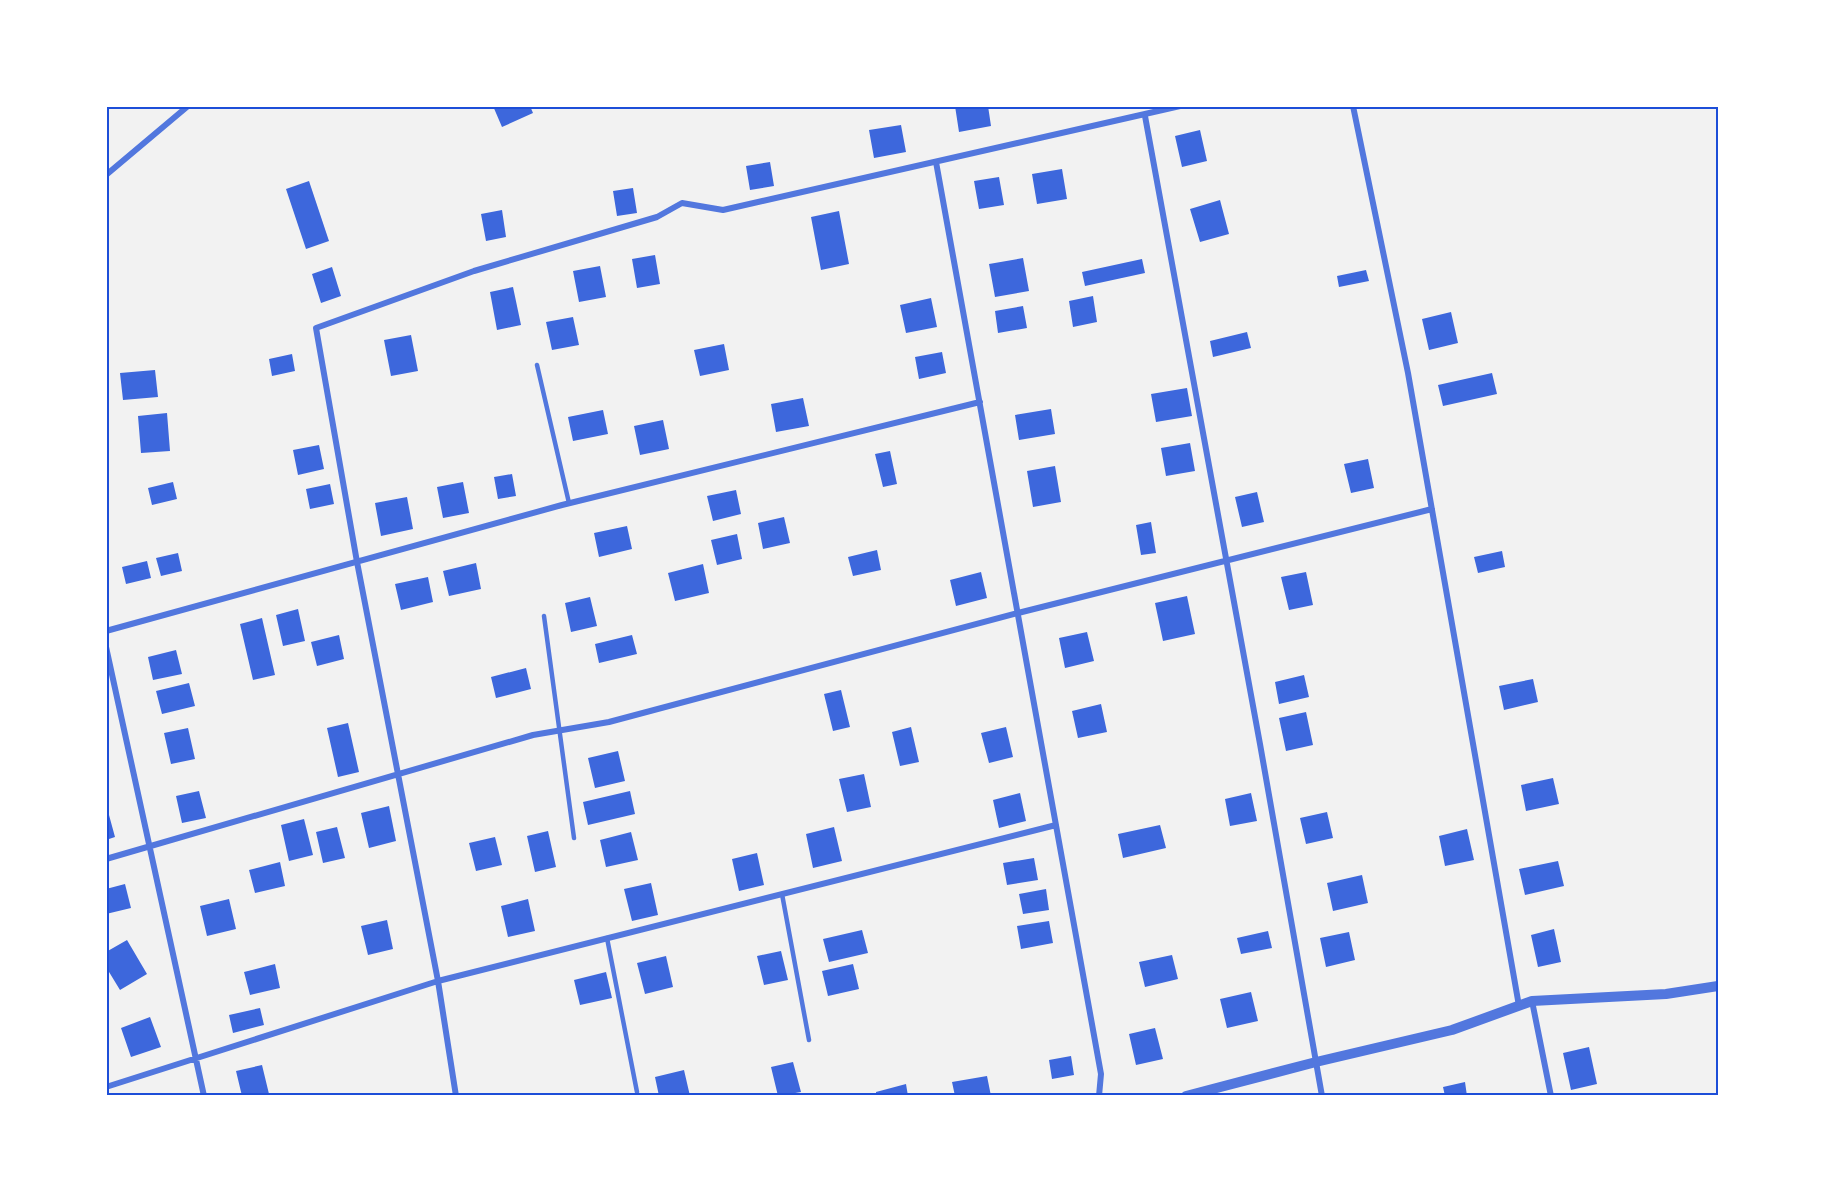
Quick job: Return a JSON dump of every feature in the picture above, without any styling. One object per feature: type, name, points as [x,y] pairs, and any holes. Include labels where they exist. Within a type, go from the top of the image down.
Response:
[{"type":"street","points":[[106,175],[188,106]]},
{"type":"street","points":[[456,1095],[438,981],[357,562],[316,328],[474,271],[657,217],[682,203],[723,210],[1145,116],[1180,106]]},
{"type":"street","points":[[1353,106],[1408,374],[1519,1006]]},
{"type":"street","points":[[1145,116],[1322,1095]]},
{"type":"street","points":[[936,162],[1101,1074],[1099,1095]]},
{"type":"street","points":[[106,631],[569,503],[980,402]]},
{"type":"street","points":[[106,859],[533,735],[609,722],[1018,613],[1432,509]]},
{"type":"street","points":[[106,647],[204,1095]]},
{"type":"street","points":[[106,1087],[438,981],[1056,825]]},
{"type":"street","points":[[1186,1095],[1452,1030],[1532,1001],[1666,994],[1719,986]]},
{"type":"street","points":[[1532,1001],[1551,1095]]},
{"type":"lane","points":[[537,365],[569,503]]},
{"type":"lane","points":[[544,615],[574,838]]},
{"type":"lane","points":[[782,894],[809,1040]]},
{"type":"lane","points":[[607,938],[637,1092]]},
{"type":"building","points":[[493,106],[530,106],[533,113],[502,127]]},
{"type":"building","points":[[955,106],[988,106],[991,126],[959,132]]},
{"type":"building","points":[[901,125],[906,152],[874,158],[869,130]]},
{"type":"building","points":[[1200,130],[1207,161],[1182,167],[1175,136]]},
{"type":"building","points":[[770,162],[774,186],[750,190],[746,166]]},
{"type":"building","points":[[1062,169],[1067,199],[1037,204],[1032,174]]},
{"type":"building","points":[[999,177],[1004,205],[979,209],[974,181]]},
{"type":"building","points":[[309,181],[329,241],[306,249],[286,189]]},
{"type":"building","points":[[633,188],[637,213],[617,216],[613,191]]},
{"type":"building","points":[[1220,200],[1229,234],[1200,242],[1190,209]]},
{"type":"building","points":[[502,210],[506,237],[486,241],[481,214]]},
{"type":"building","points":[[839,211],[849,264],[821,270],[811,217]]},
{"type":"building","points":[[655,255],[660,284],[637,288],[632,259]]},
{"type":"building","points":[[1023,258],[1029,291],[995,297],[989,264]]},
{"type":"building","points":[[1142,259],[1145,273],[1085,286],[1082,272]]},
{"type":"building","points":[[600,266],[606,297],[579,302],[573,271]]},
{"type":"building","points":[[332,267],[341,296],[321,303],[312,274]]},
{"type":"building","points":[[1366,270],[1369,281],[1339,287],[1337,276]]},
{"type":"building","points":[[513,287],[521,325],[497,330],[490,292]]},
{"type":"building","points":[[1093,296],[1097,322],[1073,327],[1069,301]]},
{"type":"building","points":[[931,298],[937,327],[906,333],[900,305]]},
{"type":"building","points":[[1023,306],[1027,328],[998,333],[995,311]]},
{"type":"building","points":[[1451,312],[1458,343],[1429,350],[1422,319]]},
{"type":"building","points":[[573,317],[579,345],[552,350],[546,322]]},
{"type":"building","points":[[1247,332],[1251,348],[1213,357],[1210,341]]},
{"type":"building","points":[[411,335],[418,371],[391,376],[384,340]]},
{"type":"building","points":[[724,344],[729,370],[700,376],[694,350]]},
{"type":"building","points":[[942,352],[946,373],[919,379],[915,357]]},
{"type":"building","points":[[292,354],[295,371],[272,376],[269,359]]},
{"type":"building","points":[[155,370],[158,397],[123,400],[120,373]]},
{"type":"building","points":[[1492,373],[1497,394],[1443,406],[1438,385]]},
{"type":"building","points":[[1187,388],[1192,416],[1156,422],[1151,394]]},
{"type":"building","points":[[803,398],[809,426],[776,432],[771,404]]},
{"type":"building","points":[[1051,409],[1055,434],[1019,440],[1015,415]]},
{"type":"building","points":[[603,410],[608,434],[573,441],[568,417]]},
{"type":"building","points":[[167,413],[170,451],[141,453],[138,416]]},
{"type":"building","points":[[663,420],[669,449],[640,455],[634,426]]},
{"type":"building","points":[[1190,443],[1195,471],[1166,476],[1161,448]]},
{"type":"building","points":[[319,445],[324,469],[298,475],[293,450]]},
{"type":"building","points":[[890,451],[897,484],[883,487],[875,454]]},
{"type":"building","points":[[1368,459],[1374,488],[1351,493],[1344,464]]},
{"type":"building","points":[[1055,466],[1061,502],[1033,507],[1027,471]]},
{"type":"building","points":[[512,474],[516,496],[498,499],[494,477]]},
{"type":"building","points":[[173,482],[177,499],[152,505],[148,488]]},
{"type":"building","points":[[463,482],[469,513],[443,518],[437,487]]},
{"type":"building","points":[[330,484],[334,504],[310,509],[306,489]]},
{"type":"building","points":[[736,490],[741,514],[713,521],[707,496]]},
{"type":"building","points":[[1257,492],[1264,522],[1242,527],[1235,497]]},
{"type":"building","points":[[407,497],[413,529],[381,536],[375,503]]},
{"type":"building","points":[[784,517],[790,543],[763,549],[758,523]]},
{"type":"building","points":[[1151,522],[1156,553],[1141,555],[1136,525]]},
{"type":"building","points":[[627,526],[632,549],[599,557],[594,533]]},
{"type":"building","points":[[737,534],[742,559],[717,565],[711,540]]},
{"type":"building","points":[[877,550],[881,570],[853,576],[848,557]]},
{"type":"building","points":[[1502,551],[1505,567],[1478,573],[1474,557]]},
{"type":"building","points":[[178,553],[182,571],[161,576],[156,558]]},
{"type":"building","points":[[147,561],[151,578],[126,584],[122,567]]},
{"type":"building","points":[[476,563],[481,589],[449,596],[443,571]]},
{"type":"building","points":[[703,564],[709,593],[675,601],[668,573]]},
{"type":"building","points":[[981,572],[987,598],[956,606],[950,580]]},
{"type":"building","points":[[1306,572],[1313,605],[1289,610],[1281,577]]},
{"type":"building","points":[[428,577],[433,602],[401,610],[395,584]]},
{"type":"building","points":[[1187,596],[1195,634],[1163,641],[1155,603]]},
{"type":"building","points":[[590,597],[597,626],[571,632],[565,603]]},
{"type":"building","points":[[298,609],[305,641],[283,646],[276,615]]},
{"type":"building","points":[[262,618],[275,675],[253,680],[240,624]]},
{"type":"building","points":[[1087,632],[1094,661],[1065,668],[1059,638]]},
{"type":"building","points":[[339,635],[344,659],[317,666],[311,642]]},
{"type":"building","points":[[632,635],[637,654],[599,663],[595,644]]},
{"type":"building","points":[[176,650],[182,674],[153,680],[148,657]]},
{"type":"building","points":[[526,668],[531,689],[496,698],[491,677]]},
{"type":"building","points":[[1304,675],[1309,697],[1279,704],[1275,682]]},
{"type":"building","points":[[1533,679],[1538,702],[1504,710],[1499,686]]},
{"type":"building","points":[[189,683],[195,706],[162,714],[156,691]]},
{"type":"building","points":[[841,690],[850,727],[833,731],[824,694]]},
{"type":"building","points":[[1101,704],[1107,732],[1078,738],[1072,711]]},
{"type":"building","points":[[1306,712],[1313,745],[1286,751],[1279,718]]},
{"type":"building","points":[[348,723],[359,772],[338,777],[327,728]]},
{"type":"building","points":[[911,727],[919,762],[900,766],[892,732]]},
{"type":"building","points":[[1006,727],[1013,757],[989,763],[981,733]]},
{"type":"building","points":[[188,728],[195,759],[171,764],[164,733]]},
{"type":"building","points":[[618,751],[625,781],[595,788],[588,758]]},
{"type":"building","points":[[864,774],[871,807],[847,812],[839,779]]},
{"type":"building","points":[[1553,778],[1559,804],[1526,811],[1521,785]]},
{"type":"building","points":[[199,791],[206,818],[182,823],[176,796]]},
{"type":"building","points":[[630,791],[635,814],[588,825],[583,802]]},
{"type":"building","points":[[1020,793],[1026,821],[999,828],[993,800]]},
{"type":"building","points":[[1251,793],[1257,821],[1230,826],[1225,799]]},
{"type":"building","points":[[389,806],[396,841],[369,848],[361,813]]},
{"type":"building","points":[[1327,812],[1333,838],[1306,844],[1300,818]]},
{"type":"building","points":[[109,815],[115,837],[106,840],[106,816]]},
{"type":"building","points":[[304,819],[313,855],[289,861],[281,825]]},
{"type":"building","points":[[1160,825],[1166,848],[1123,858],[1118,834]]},
{"type":"building","points":[[337,827],[345,858],[323,863],[316,832]]},
{"type":"building","points":[[834,827],[842,861],[813,868],[806,834]]},
{"type":"building","points":[[1467,829],[1474,860],[1445,866],[1439,836]]},
{"type":"building","points":[[548,831],[556,867],[535,872],[527,836]]},
{"type":"building","points":[[631,832],[638,860],[606,867],[600,840]]},
{"type":"building","points":[[495,837],[502,865],[476,871],[469,843]]},
{"type":"building","points":[[757,853],[764,885],[739,891],[732,859]]},
{"type":"building","points":[[1034,858],[1038,880],[1007,885],[1003,863]]},
{"type":"building","points":[[1558,861],[1564,886],[1525,895],[1519,869]]},
{"type":"building","points":[[280,862],[285,886],[255,893],[249,870]]},
{"type":"building","points":[[1362,875],[1368,903],[1333,911],[1327,883]]},
{"type":"building","points":[[651,883],[658,915],[632,921],[624,889]]},
{"type":"building","points":[[125,884],[131,908],[106,914],[106,889]]},
{"type":"building","points":[[1046,889],[1049,910],[1023,914],[1019,894]]},
{"type":"building","points":[[229,899],[236,929],[207,936],[200,906]]},
{"type":"building","points":[[528,899],[535,931],[508,937],[501,906]]},
{"type":"building","points":[[387,920],[393,949],[368,955],[361,926]]},
{"type":"building","points":[[1049,921],[1053,943],[1021,949],[1017,926]]},
{"type":"building","points":[[1554,929],[1561,962],[1538,967],[1531,935]]},
{"type":"building","points":[[862,930],[868,953],[829,962],[823,939]]},
{"type":"building","points":[[1268,931],[1272,948],[1241,954],[1237,938]]},
{"type":"building","points":[[1349,932],[1355,960],[1326,967],[1320,938]]},
{"type":"building","points":[[127,940],[147,974],[120,990],[106,967],[106,952]]},
{"type":"building","points":[[781,951],[788,980],[764,985],[757,956]]},
{"type":"building","points":[[1172,955],[1178,979],[1145,987],[1139,962]]},
{"type":"building","points":[[666,956],[673,987],[645,994],[637,963]]},
{"type":"building","points":[[275,964],[280,988],[250,995],[244,972]]},
{"type":"building","points":[[853,964],[859,989],[828,996],[822,971]]},
{"type":"building","points":[[606,972],[612,998],[580,1005],[574,980]]},
{"type":"building","points":[[1251,992],[1258,1021],[1227,1028],[1220,999]]},
{"type":"building","points":[[260,1008],[264,1025],[233,1033],[229,1015]]},
{"type":"building","points":[[150,1017],[161,1047],[131,1057],[121,1028]]},
{"type":"building","points":[[1155,1028],[1163,1059],[1136,1065],[1129,1034]]},
{"type":"building","points":[[1589,1047],[1597,1084],[1571,1090],[1563,1053]]},
{"type":"building","points":[[1071,1056],[1074,1075],[1052,1079],[1049,1060]]},
{"type":"building","points":[[793,1062],[801,1092],[778,1096],[771,1067]]},
{"type":"building","points":[[262,1065],[269,1094],[242,1096],[236,1071]]},
{"type":"building","points":[[684,1070],[690,1096],[659,1096],[655,1077]]},
{"type":"building","points":[[987,1076],[991,1096],[955,1096],[952,1082]]},
{"type":"building","points":[[1465,1082],[1467,1096],[1445,1096],[1443,1087]]},
{"type":"building","points":[[906,1084],[908,1096],[876,1096],[876,1092]]}]
